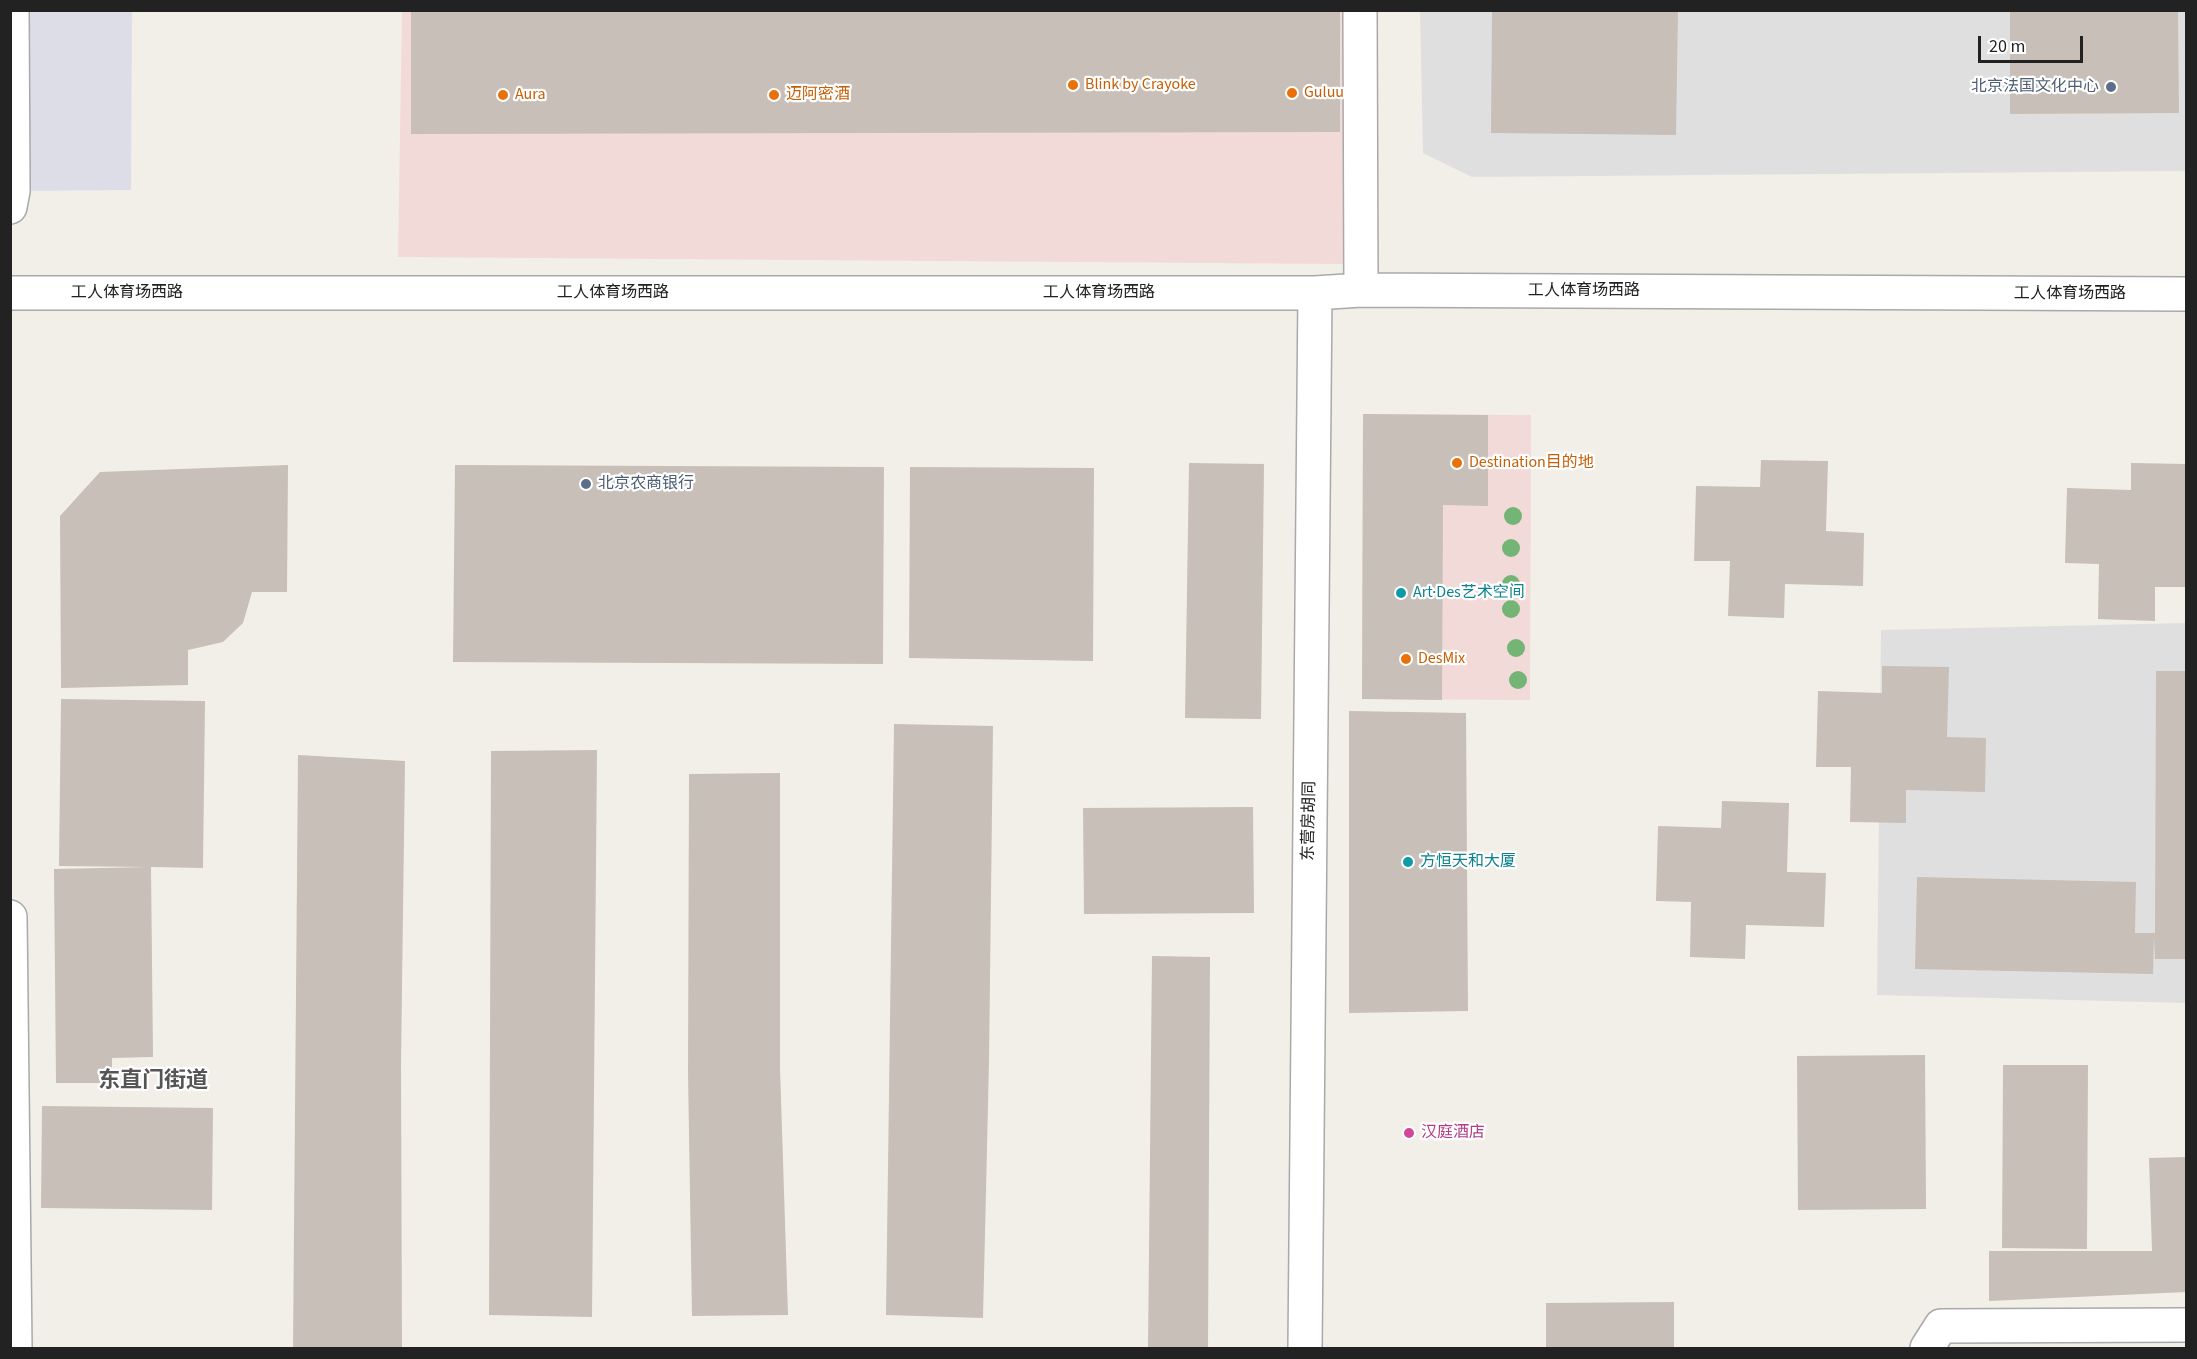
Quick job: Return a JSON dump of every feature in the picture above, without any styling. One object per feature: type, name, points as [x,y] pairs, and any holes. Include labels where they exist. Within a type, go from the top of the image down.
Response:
[{"type":"street","points":[[10,207],[13,191],[12,10]]},
{"type":"street","points":[[1360,10],[1361,290]]},
{"type":"street","name":"工人体育场西路","points":[[10,293],[1315,293],[1361,290],[2187,294]]},
{"type":"street","name":"东营房胡同","points":[[1305,1348],[1315,293]]},
{"type":"street","points":[[10,917],[15,1348]]},
{"type":"street","points":[[1927,1348],[1941,1326],[2187,1325]]},
{"type":"shaded area","points":[[10,11],[132,11],[131,190],[11,191]]},
{"type":"shaded area","points":[[402,11],[1344,11],[1343,264],[398,257]]},
{"type":"shaded area","points":[[1420,11],[2186,11],[2186,171],[1472,177],[1423,153]]},
{"type":"shaded area","points":[[1363,414],[1531,415],[1530,700],[1362,699]]},
{"type":"shaded area","points":[[2186,623],[2186,1003],[1877,995],[1881,630]]},
{"type":"building","points":[[411,10],[1340,10],[1340,132],[411,134]]},
{"type":"building","points":[[1492,10],[1678,10],[1676,135],[1491,133]]},
{"type":"building","points":[[2010,10],[2178,10],[2179,113],[2010,114]]},
{"type":"building","points":[[1363,414],[1488,415],[1488,506],[1443,505],[1442,700],[1362,699]]},
{"type":"building","points":[[1761,460],[1828,461],[1826,531],[1864,533],[1863,586],[1785,584],[1784,618],[1728,616],[1730,561],[1694,561],[1696,486],[1760,487]]},
{"type":"building","points":[[1189,463],[1264,464],[1261,719],[1185,718]]},
{"type":"building","points":[[2131,463],[2186,464],[2186,587],[2155,587],[2155,621],[2098,619],[2099,564],[2065,563],[2067,488],[2131,490]]},
{"type":"building","points":[[288,465],[287,592],[252,592],[243,623],[223,642],[188,650],[188,685],[61,688],[60,516],[100,472]]},
{"type":"building","points":[[455,465],[884,467],[883,664],[453,662]]},
{"type":"building","points":[[910,467],[1094,468],[1093,661],[909,658]]},
{"type":"building","points":[[1882,666],[1949,667],[1947,737],[1986,738],[1985,792],[1906,790],[1906,823],[1850,822],[1851,767],[1816,767],[1818,691],[1882,693]]},
{"type":"building","points":[[2156,671],[2186,671],[2186,959],[2155,959],[2154,936],[2153,974],[1915,969],[1917,877],[2136,882],[2135,933],[2155,933]]},
{"type":"building","points":[[61,699],[205,701],[203,868],[151,867],[153,1057],[112,1058],[112,1083],[56,1083],[54,869],[148,867],[59,866]]},
{"type":"building","name":"方恒天和大厦","points":[[1349,711],[1466,713],[1468,1011],[1349,1013]]},
{"type":"building","points":[[894,724],[993,726],[983,1318],[886,1315]]},
{"type":"building","points":[[597,750],[592,1317],[489,1315],[491,751]]},
{"type":"building","points":[[298,755],[405,761],[401,1064],[402,1348],[293,1348]]},
{"type":"building","points":[[780,773],[780,1068],[788,1315],[692,1316],[688,1073],[689,774]]},
{"type":"building","points":[[1722,801],[1789,803],[1787,872],[1826,873],[1824,927],[1746,925],[1745,959],[1690,957],[1691,902],[1656,901],[1658,826],[1721,828]]},
{"type":"building","points":[[1253,807],[1254,913],[1084,914],[1083,808]]},
{"type":"building","points":[[1152,956],[1210,957],[1208,1348],[1148,1348]]},
{"type":"building","points":[[1925,1055],[1926,1209],[1798,1210],[1797,1056]]},
{"type":"building","points":[[2003,1065],[2088,1065],[2087,1249],[2002,1248]]},
{"type":"building","points":[[42,1106],[213,1108],[212,1210],[41,1208]]},
{"type":"building","points":[[2186,1157],[2186,1292],[1989,1301],[1989,1251],[2152,1251],[2149,1158]]},
{"type":"building","points":[[1674,1302],[1674,1348],[1546,1348],[1546,1303]]},
{"type":"place","name":"Blink by Crayoke","points":[[1073,85]]},
{"type":"place","name":"北京法国文化中心","points":[[2111,87]]},
{"type":"place","name":"Guluu","points":[[1292,93]]},
{"type":"place","name":"Aura","points":[[503,95]]},
{"type":"place","name":"迈阿密酒","points":[[774,95]]},
{"type":"place","name":"Destination目的地","points":[[1457,463]]},
{"type":"place","name":"北京农商银行","points":[[586,484]]},
{"type":"place","name":"Art·Des艺术空间","points":[[1401,593]]},
{"type":"place","name":"DesMix","points":[[1406,659]]},
{"type":"place","name":"方恒天和大厦","points":[[1408,862]]},
{"type":"place","name":"汉庭酒店","points":[[1409,1133]]},
{"type":"district","name":"东直门街道","points":[[153,1082]]}]
